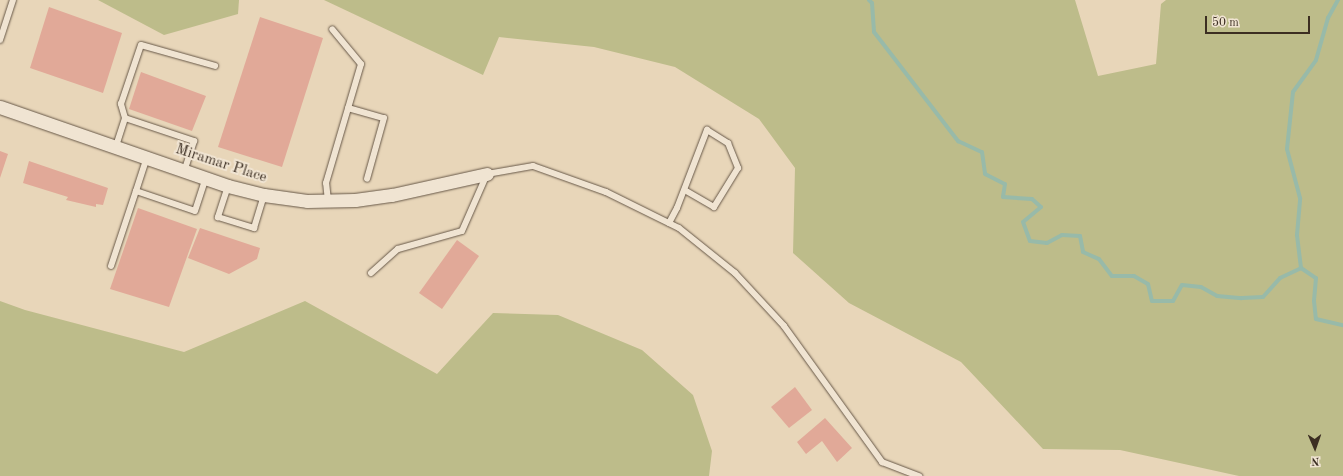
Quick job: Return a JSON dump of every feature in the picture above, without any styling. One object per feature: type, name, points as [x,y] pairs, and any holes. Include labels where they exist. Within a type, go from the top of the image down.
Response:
[{"type":"street","name":"Miramar Place","points":[[0,107],[185,169],[228,186],[264,195],[307,201],[355,200],[392,195],[487,174]]},
{"type":"lane","points":[[0,40],[13,0]]},
{"type":"lane","points":[[328,201],[326,183],[361,64],[332,30]]},
{"type":"lane","points":[[116,146],[125,118],[121,104],[141,45],[215,66]]},
{"type":"lane","points":[[348,108],[384,118],[367,179]]},
{"type":"lane","points":[[125,118],[194,140],[185,169]]},
{"type":"lane","points":[[669,223],[684,190],[707,130],[728,143],[738,168],[714,207],[684,190]]},
{"type":"lane","points":[[111,266],[147,157]]},
{"type":"lane","points":[[372,273],[398,249],[462,231],[487,174],[533,166],[606,192],[679,228],[735,273],[784,326],[882,462],[919,476]]},
{"type":"lane","points":[[136,192],[195,211],[206,178]]},
{"type":"lane","points":[[228,186],[218,217],[254,228],[264,195]]},
{"type":"shaded area","points":[[98,0],[239,0],[238,14],[164,35]]},
{"type":"shaded area","points":[[324,0],[1075,0],[1098,76],[1156,64],[1161,4],[1166,0],[1343,0],[1343,476],[1239,476],[1120,450],[1043,449],[961,362],[849,303],[793,253],[795,168],[759,119],[675,67],[594,47],[499,37],[483,75]]},
{"type":"shaded area","points":[[0,301],[25,310],[184,352],[305,301],[437,374],[493,313],[558,315],[642,350],[693,395],[712,451],[709,476],[0,476]]},
{"type":"building","points":[[49,7],[122,33],[103,93],[30,68]]},
{"type":"building","points":[[260,17],[323,38],[282,167],[218,147]]},
{"type":"building","points":[[141,72],[206,96],[192,131],[129,109]]},
{"type":"building","points":[[0,151],[8,154],[0,178]]},
{"type":"building","points":[[29,161],[108,188],[103,205],[96,204],[96,207],[66,200],[68,197],[23,183]]},
{"type":"building","points":[[138,208],[197,229],[169,307],[110,289]]},
{"type":"building","points":[[200,228],[260,248],[257,259],[229,274],[188,258]]},
{"type":"building","points":[[457,240],[479,256],[442,309],[419,293]]},
{"type":"building","points":[[795,387],[812,410],[789,428],[771,407]]},
{"type":"building","points":[[825,418],[852,448],[837,462],[822,441],[806,454],[797,442]]},
{"type":"waterway","points":[[869,0],[872,3],[874,32],[958,141],[982,152],[985,174],[1005,184],[1003,197],[1032,199],[1041,207],[1023,222],[1030,241],[1047,243],[1062,235],[1080,236],[1083,252],[1099,259],[1112,276],[1134,276],[1148,284],[1152,301],[1173,301],[1182,285],[1201,287],[1217,296],[1242,298],[1263,297],[1280,278],[1301,268],[1316,278],[1314,301],[1316,319],[1343,325]]},
{"type":"waterway","points":[[1301,268],[1297,235],[1300,198],[1287,149],[1293,92],[1316,60],[1328,18],[1338,0]]}]
